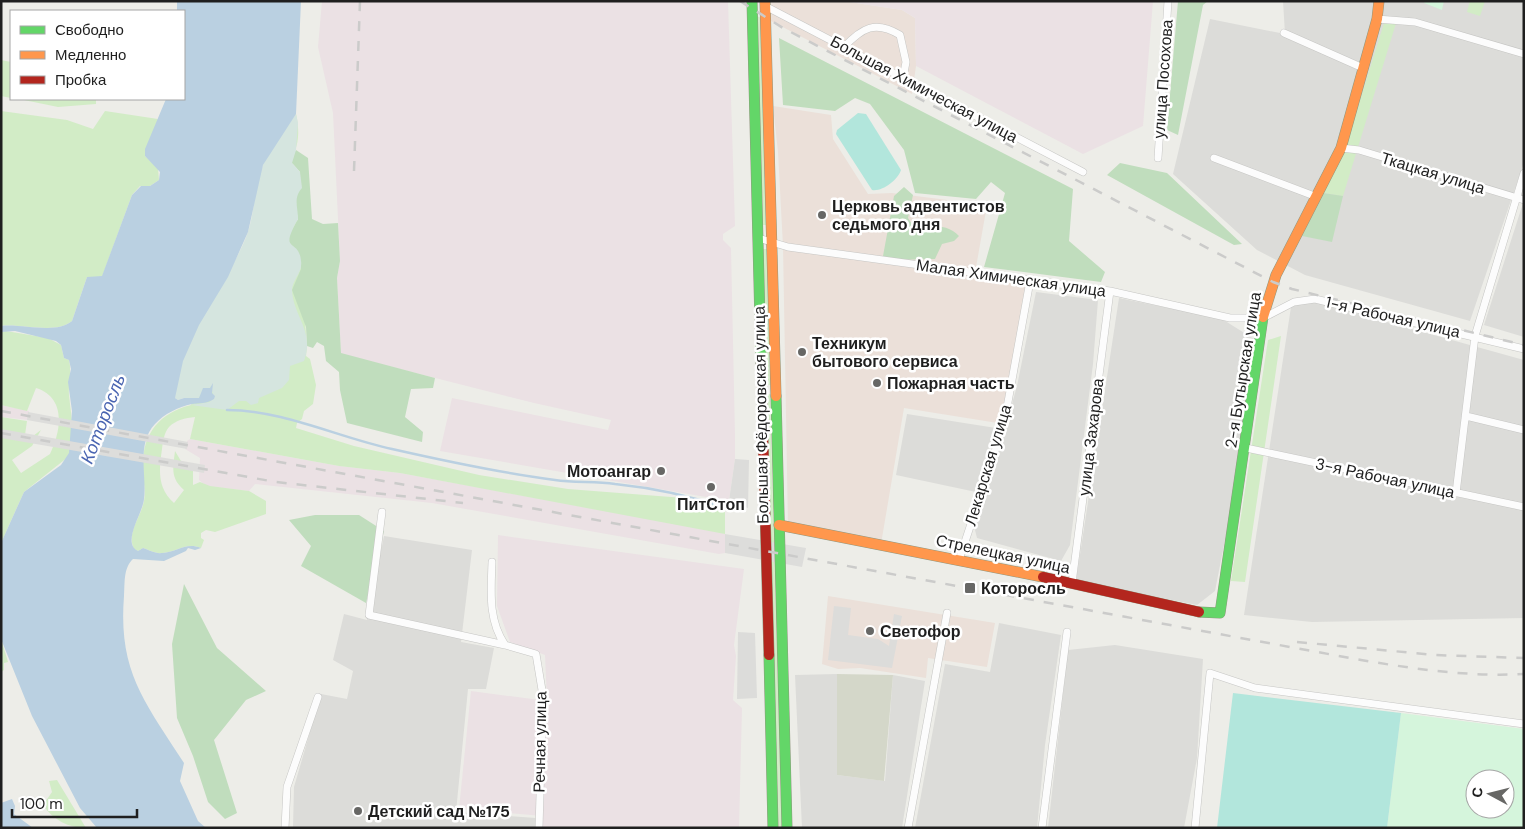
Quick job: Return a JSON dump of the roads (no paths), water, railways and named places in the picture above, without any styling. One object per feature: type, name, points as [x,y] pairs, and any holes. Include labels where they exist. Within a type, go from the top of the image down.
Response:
[{"type":"main road","name":"Большая Фёдоровская улица","points":[[752,1],[773,828]]},
{"type":"main road","name":"2-я Бутырская улица","points":[[1220,613],[1246,448],[1263,318],[1273,282],[1341,148],[1377,19],[1379,1]]},
{"type":"main road","name":"Большая Фёдоровская улица","points":[[765,4],[787,828]]},
{"type":"main road","name":"Стрелецкая улица","points":[[779,525],[1072,583],[1184,610],[1220,613]]},
{"type":"street","name":"улица Посохова","points":[[1158,158],[1168,1]]},
{"type":"street","name":"Большая Химическая улица","points":[[765,4],[1083,172]]},
{"type":"street","points":[[1377,19],[1415,22],[1524,54]]},
{"type":"street","points":[[844,47],[860,31],[878,27],[892,30],[900,35],[905,51],[903,78]]},
{"type":"street","points":[[1284,33],[1363,68]]},
{"type":"street","name":"Ткацкая улица","points":[[1341,148],[1359,150],[1520,199]]},
{"type":"street","points":[[1214,158],[1317,197]]},
{"type":"street","points":[[1456,493],[1475,336],[1520,199],[1524,173]]},
{"type":"street","name":"Малая Химическая улица","points":[[758,238],[788,247],[1110,291],[1230,318],[1263,318]]},
{"type":"street","name":"Лекарская улица","points":[[959,560],[1004,424],[1030,281]]},
{"type":"street","name":"улица Захарова","points":[[1072,583],[1110,291]]},
{"type":"street","name":"1-я Рабочая улица","points":[[1263,318],[1294,302],[1315,299],[1524,349]]},
{"type":"street","points":[[1466,416],[1524,430]]},
{"type":"street","name":"3-я Рабочая улица","points":[[1246,448],[1524,507]]},
{"type":"street","points":[[382,512],[369,615],[505,646]]},
{"type":"street","points":[[492,562],[490,599],[496,631],[505,646]]},
{"type":"street","points":[[908,828],[947,613]]},
{"type":"street","points":[[1042,828],[1067,632]]},
{"type":"street","name":"Речная улица","points":[[505,646],[536,654],[543,696],[538,828]]},
{"type":"street","points":[[1195,828],[1210,673],[1255,688],[1524,724]]},
{"type":"street","points":[[285,828],[287,787],[318,697]]},
{"type":"water","points":[[177,1],[301,1],[296,114],[263,165],[248,232],[228,277],[199,325],[183,361],[175,398],[178,400],[199,398],[203,388],[210,388],[213,383],[212,393],[215,396],[214,399],[206,403],[187,405],[167,414],[149,432],[144,450],[144,499],[132,535],[133,547],[138,551],[143,548],[160,553],[190,546],[201,548],[195,550],[188,548],[186,551],[164,561],[133,559],[125,576],[123,622],[125,646],[130,666],[146,703],[184,763],[180,781],[198,821],[206,828],[97,828],[80,808],[32,716],[1,639],[1,543],[24,492],[61,465],[69,453],[72,411],[68,382],[71,369],[69,360],[64,358],[61,345],[56,341],[15,331],[1,332],[1,326],[48,328],[65,325],[72,321],[87,277],[102,276],[132,195],[141,186],[150,186],[159,180],[160,172],[145,156],[145,149],[166,100],[185,100],[185,10],[177,10]]},
{"type":"water","points":[[12,799],[15,806],[14,814],[33,828],[1,828],[1,803]]},
{"type":"waterway","points":[[227,410],[269,414],[371,444],[473,466],[555,480],[608,483],[645,488],[690,497],[733,510]]},
{"type":"railway","points":[[354,171],[360,1]]},
{"type":"railway","points":[[740,1],[783,28],[1273,282],[1292,289],[1524,345]]},
{"type":"railway","points":[[1,411],[1361,660],[1462,673],[1524,674]]},
{"type":"railway","points":[[1,433],[276,482],[463,503]]},
{"type":"railway","points":[[1297,642],[1435,655],[1524,658]]},
{"type":"place","name":"Церковь адвентистов седьмого дня","points":[[822,215]]},
{"type":"place","name":"Техникум бытового сервиса","points":[[802,352]]},
{"type":"place","name":"Пожарная часть","points":[[877,383]]},
{"type":"place","name":"Мотоангар","points":[[661,471]]},
{"type":"place","name":"ПитСтоп","points":[[711,487]]},
{"type":"place","name":"Которосль","points":[[970,588]]},
{"type":"place","name":"Светофор","points":[[870,631]]},
{"type":"place","name":"Детский сад №175","points":[[358,811]]}]
